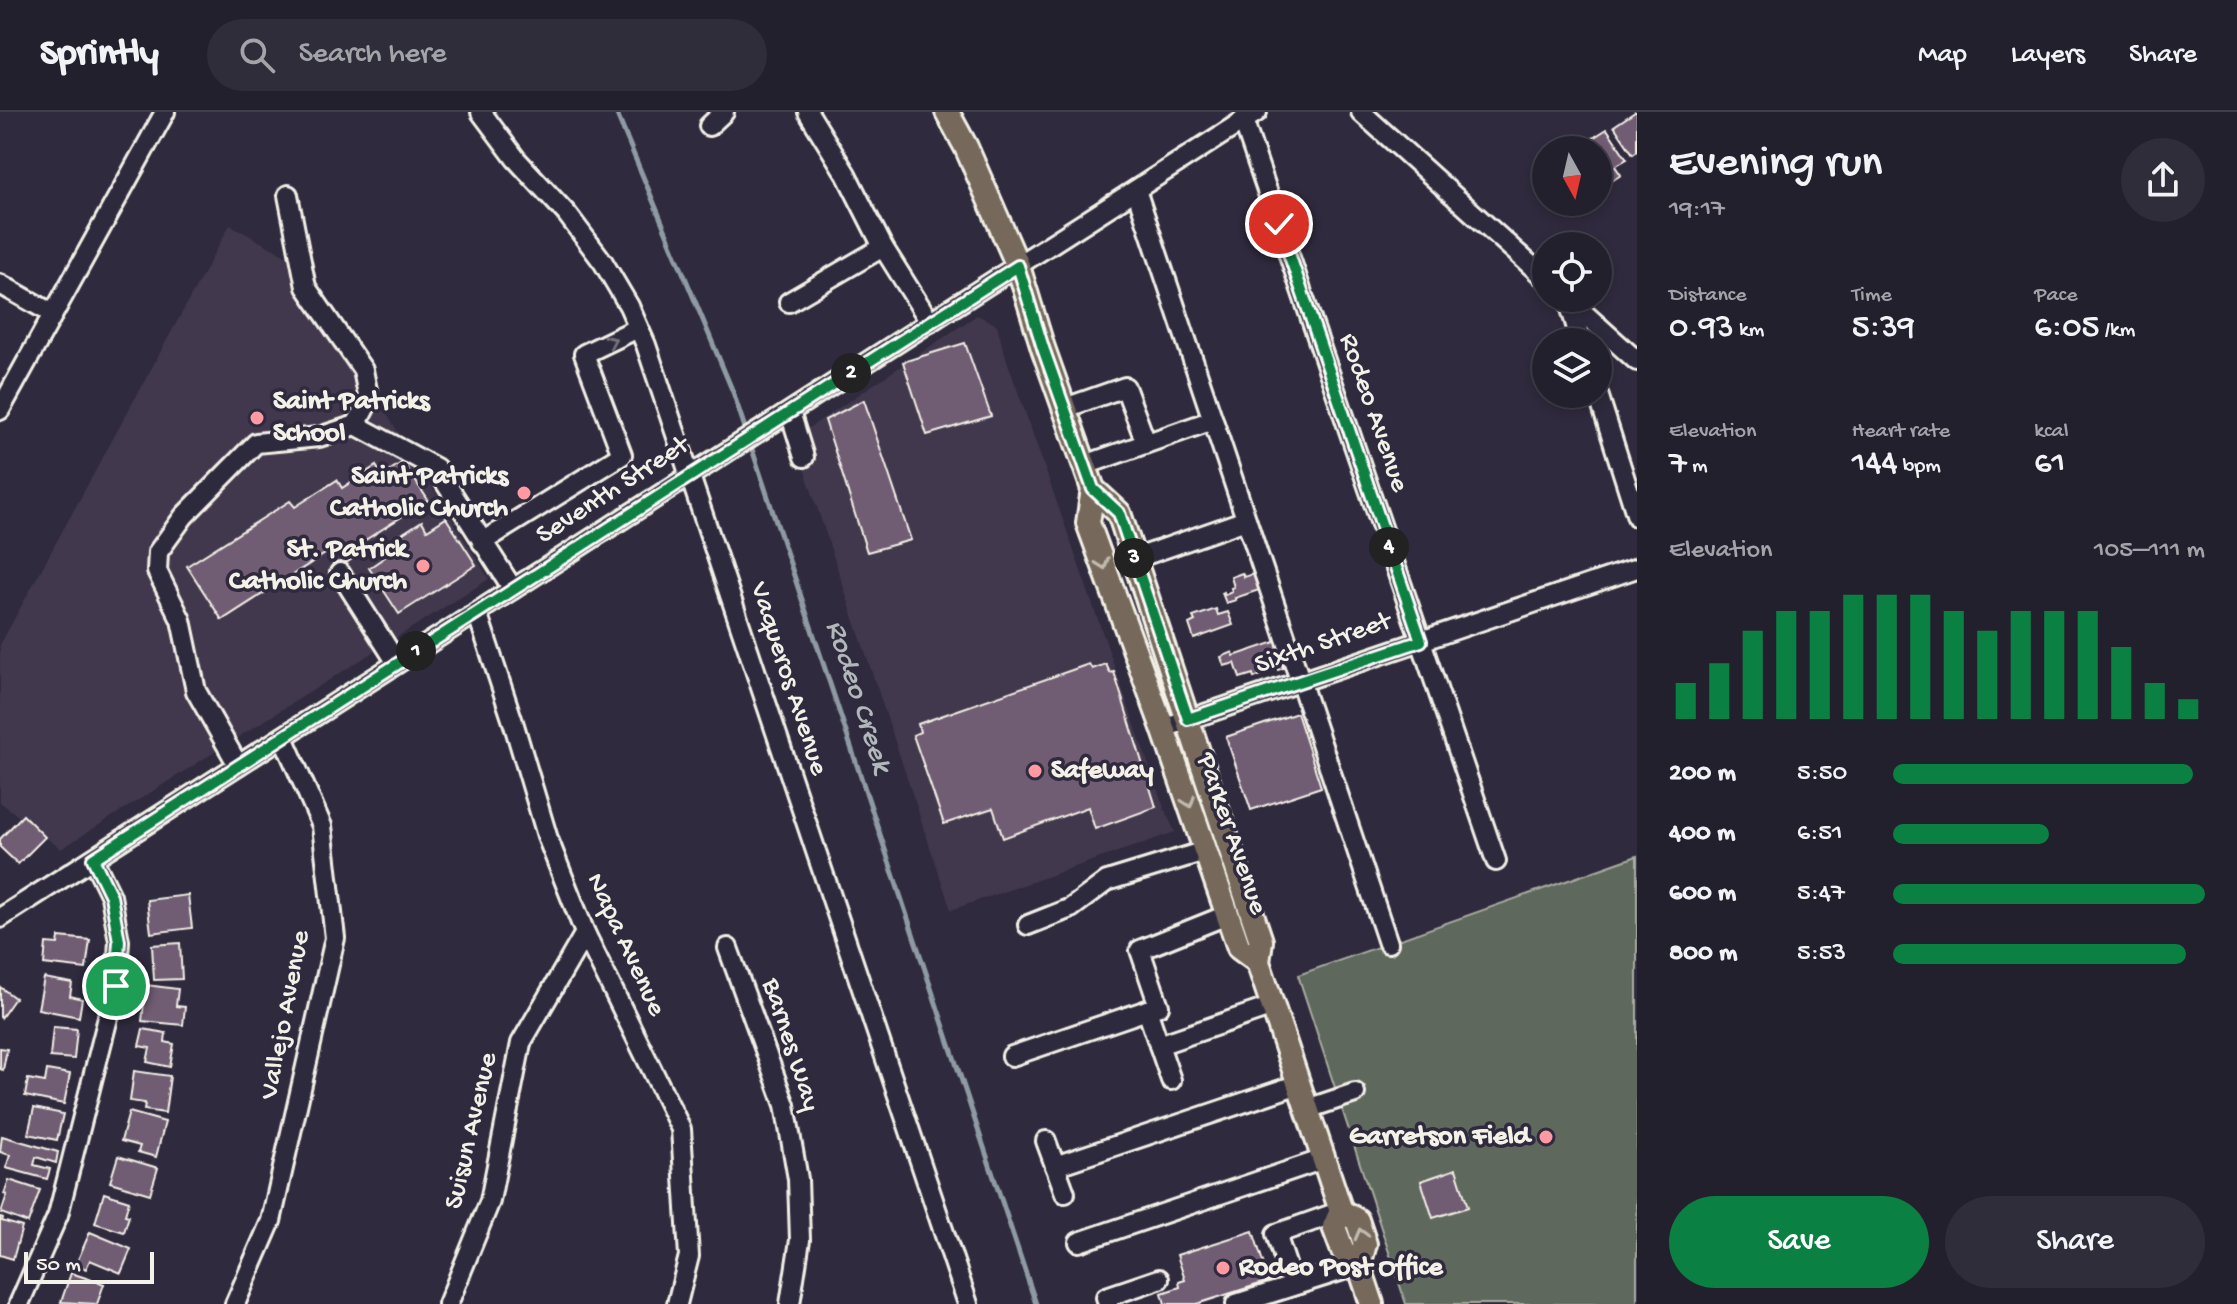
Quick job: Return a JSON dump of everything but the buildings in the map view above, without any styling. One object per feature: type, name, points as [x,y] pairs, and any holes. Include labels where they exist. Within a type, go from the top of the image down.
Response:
[{"type":"main road","name":"Parker Avenue","points":[[947,112],[966,147],[1018,266],[1043,348],[1093,489],[1088,523],[1239,948],[1258,962]]},
{"type":"main road","points":[[966,147],[967,112]]},
{"type":"main road","name":"Parker Avenue","points":[[1093,489],[1119,513],[1261,941],[1258,962],[1341,1211],[1357,1220],[1365,1244],[1359,1265],[1372,1304]]},
{"type":"street","points":[[0,410],[165,112]]},
{"type":"street","name":"Vaqueros Avenue","points":[[481,112],[516,159],[567,214],[603,262],[629,306],[646,345],[968,1304]]},
{"type":"street","points":[[709,126],[724,112]]},
{"type":"street","points":[[808,112],[846,174],[883,247],[930,322]]},
{"type":"street","points":[[1361,112],[1532,266]]},
{"type":"street","name":"Seventh Street","points":[[0,918],[1250,116]]},
{"type":"street","name":"Rodeo Avenue","points":[[1250,116],[1496,861]]},
{"type":"street","points":[[1136,190],[1388,943]]},
{"type":"street","points":[[238,765],[196,691],[181,620],[157,571],[158,552],[184,516],[256,443],[319,437],[356,425],[369,400],[363,370],[306,287],[288,195]]},
{"type":"street","points":[[789,302],[883,247]]},
{"type":"street","points":[[0,284],[53,314]]},
{"type":"street","points":[[1583,312],[1637,361]]},
{"type":"street","points":[[482,542],[622,455],[584,354],[638,328]]},
{"type":"street","points":[[1065,408],[1125,387],[1146,443]]},
{"type":"street","points":[[1602,408],[1637,517]]},
{"type":"street","points":[[790,412],[804,457]]},
{"type":"street","points":[[1085,465],[1213,420]]},
{"type":"street","points":[[356,425],[436,468],[513,589]]},
{"type":"street","points":[[1134,559],[1246,520]]},
{"type":"street","name":"Sixth Street","points":[[1163,728],[1637,568]]},
{"type":"street","points":[[340,573],[397,663]]},
{"type":"street","name":"Napa Avenue","points":[[477,612],[548,839],[585,933],[681,1129],[689,1256],[677,1304]]},
{"type":"street","name":"Vallejo Avenue","points":[[235,1304],[271,1221],[335,938],[322,826],[283,737]]},
{"type":"street","points":[[1028,925],[1071,908],[1107,881],[1205,851]]},
{"type":"street","points":[[19,1304],[58,1215],[116,986],[119,941],[111,896],[93,859]]},
{"type":"street","points":[[1012,1056],[1159,1006],[1140,950],[1227,915]]},
{"type":"street","name":"Suisun Avenue","points":[[448,1304],[490,1201],[521,1043],[585,933]]},
{"type":"street","name":"Barnes Way","points":[[728,948],[785,1105],[798,1179],[800,1240],[790,1304]]},
{"type":"street","points":[[1159,1045],[1273,1006]]},
{"type":"street","points":[[1147,1010],[1171,1080]]},
{"type":"street","points":[[1055,1166],[1299,1084]]},
{"type":"street","points":[[1307,1109],[1355,1093]]},
{"type":"street","points":[[1046,1141],[1065,1193]]},
{"type":"street","points":[[1079,1242],[1324,1159]]},
{"type":"street","points":[[1293,1285],[1276,1234],[1341,1211]]},
{"type":"street","points":[[1236,1304],[1359,1265]]},
{"type":"street","points":[[1108,1304],[1106,1297],[1159,1279]]},
{"type":"shaded area","name":"Saint Patricks School","points":[[230,225],[290,258],[489,579],[61,849],[0,802],[0,645]]},
{"type":"shaded area","points":[[977,315],[997,325],[1164,808],[1175,832],[951,910],[794,438]]},
{"type":"green space","points":[[1637,856],[1637,1304],[1406,1304],[1298,975]]},
{"type":"waterway","name":"Rodeo Creek","points":[[616,112],[733,392],[747,434]]},
{"type":"waterway","name":"Rodeo Creek","points":[[750,443],[1036,1304]]},
{"type":"place","name":"Saint Patricks School","points":[[257,418]]},
{"type":"place","name":"Saint Patricks Catholic Church","points":[[524,493]]},
{"type":"place","name":"St. Patrick Catholic Church","points":[[423,566]]},
{"type":"place","name":"Safeway","points":[[1035,771]]},
{"type":"place","name":"Garretson Field","points":[[1546,1137]]},
{"type":"place","name":"Rodeo Post Office","points":[[1223,1268]]},
{"type":"route","points":[[116,986],[119,941],[111,896],[93,859],[1018,266],[1043,348],[1093,489],[1119,513],[1188,719],[1421,641],[1279,224]]}]
